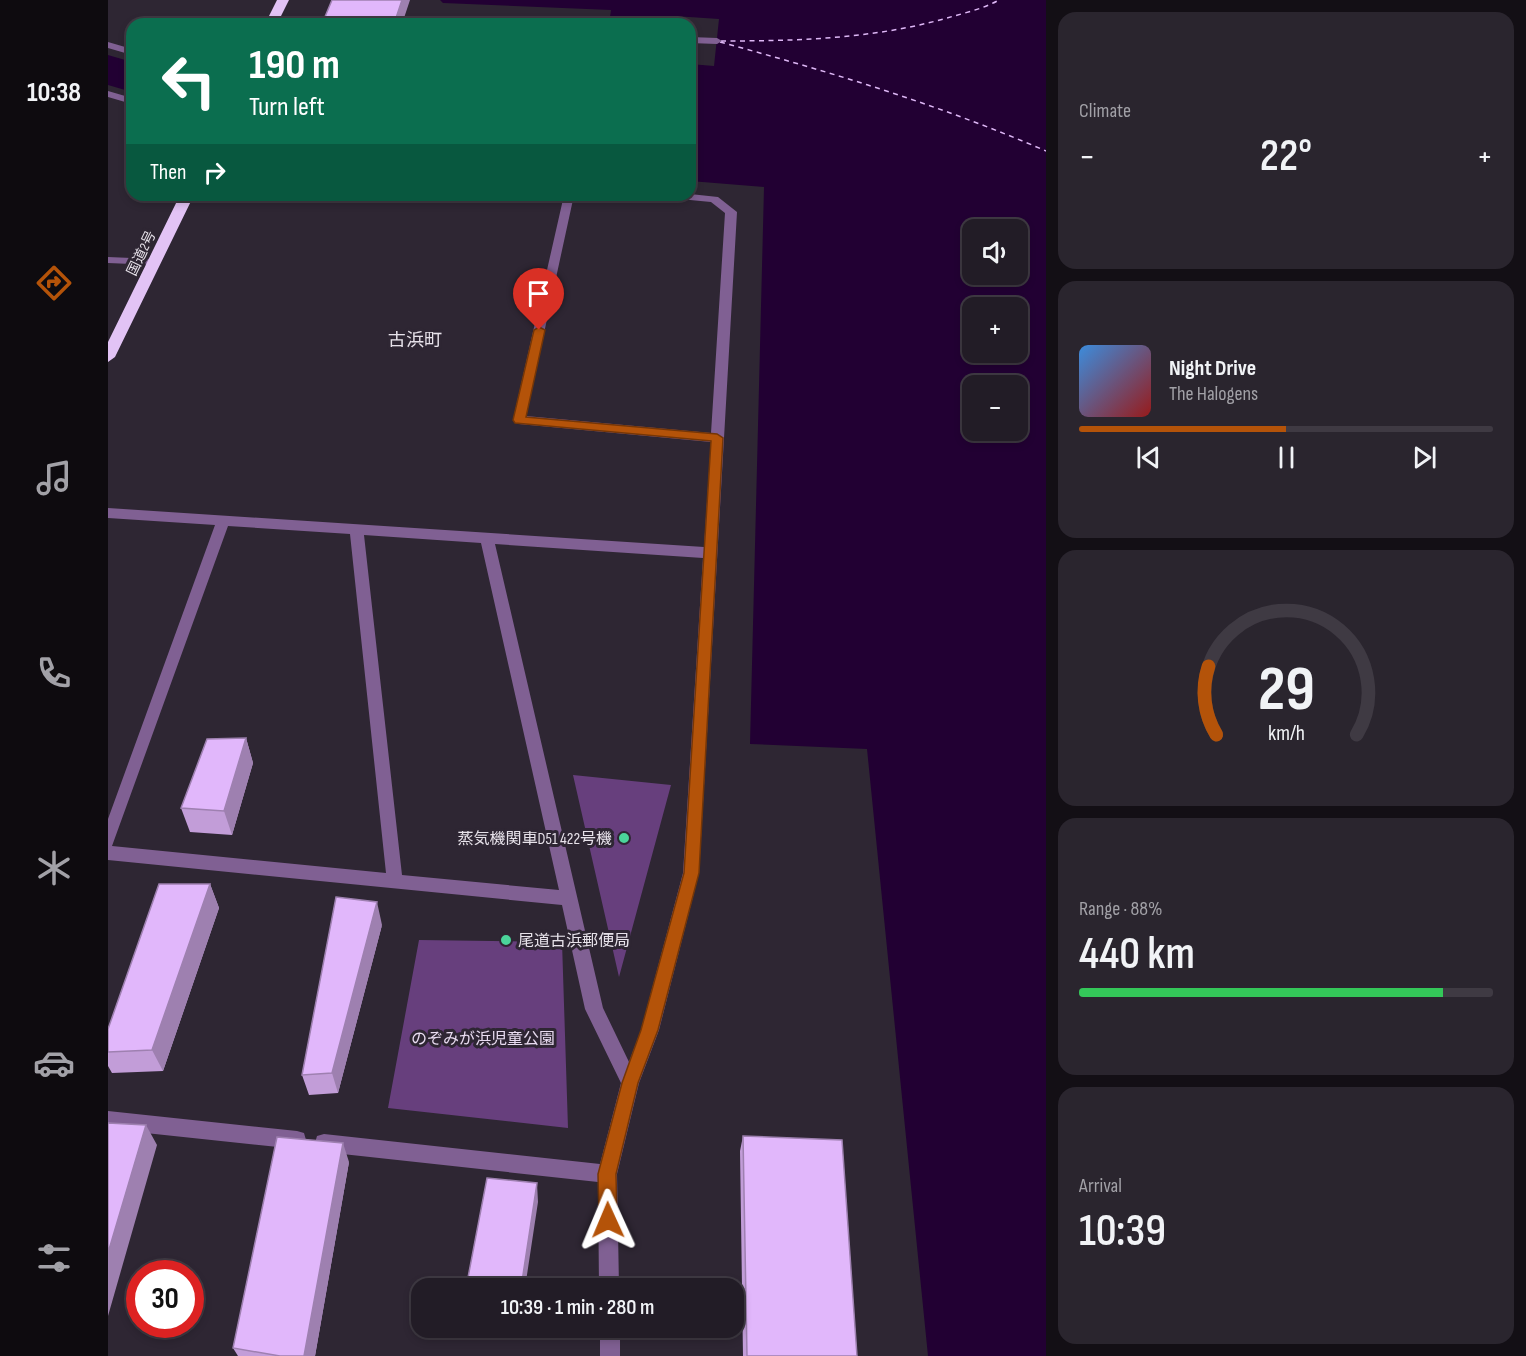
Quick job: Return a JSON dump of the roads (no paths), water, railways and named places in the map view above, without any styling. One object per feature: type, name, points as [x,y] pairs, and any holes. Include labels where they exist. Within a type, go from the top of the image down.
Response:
[{"type":"highway","points":[[275,18],[283,0]]},
{"type":"highway","name":"国道2号","points":[[108,357],[185,201]]},
{"type":"street","points":[[696,40],[717,41]]},
{"type":"street","points":[[108,45],[126,50]]},
{"type":"street","points":[[108,94],[126,99]]},
{"type":"street","points":[[609,1278],[607,1174],[630,1083],[650,1030],[692,873],[731,212],[714,199],[696,197]]},
{"type":"street","points":[[568,201],[519,420],[717,438]]},
{"type":"street","points":[[108,260],[155,262]]},
{"type":"street","points":[[108,513],[711,552]]},
{"type":"street","points":[[108,841],[223,521]]},
{"type":"street","points":[[356,529],[395,882]]},
{"type":"street","points":[[487,538],[594,1009],[630,1083]]},
{"type":"street","points":[[108,853],[569,898]]},
{"type":"street","points":[[108,1120],[607,1174]]},
{"type":"street","points":[[610,1338],[610,1356]]},
{"type":"place","name":"蒸気機関車D51 422号機","points":[[624,838]]},
{"type":"place","name":"尾道古浜郵便局","points":[[506,940]]},
{"type":"district","name":"古浜町","points":[[415,340]]},
{"type":"park label","name":"のぞみが浜児童公園","points":[[483,1038]]}]
